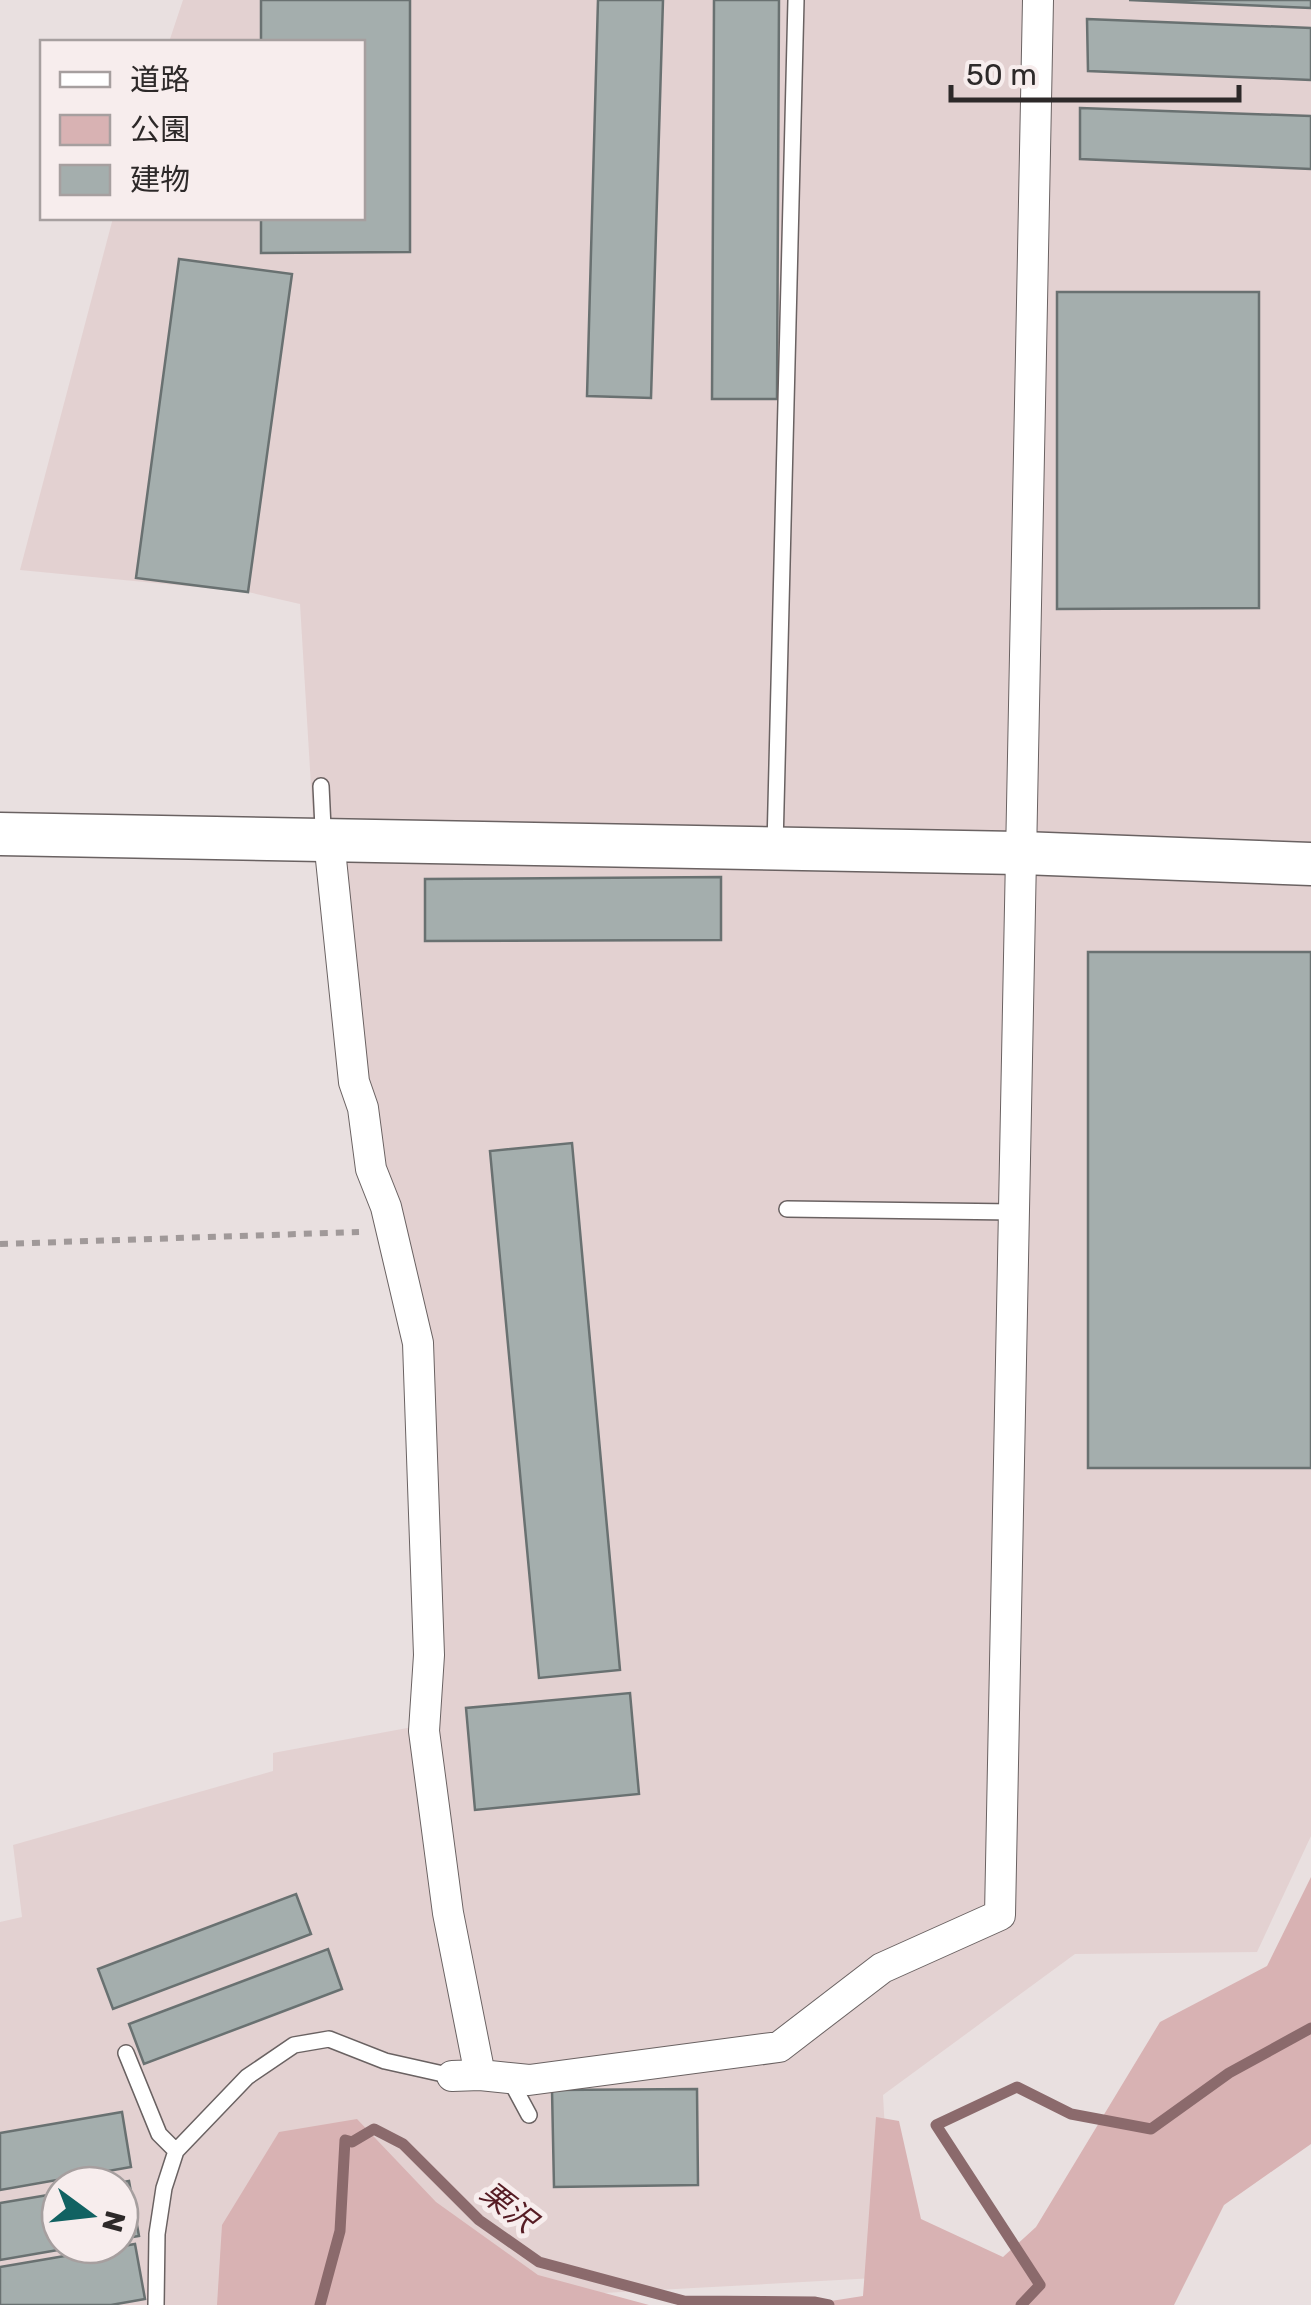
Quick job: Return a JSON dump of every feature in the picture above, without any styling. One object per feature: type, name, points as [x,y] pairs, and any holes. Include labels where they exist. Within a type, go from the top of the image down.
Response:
[{"type":"street","points":[[328,840],[354,1082],[363,1108],[371,1169],[386,1207],[418,1343],[429,1655],[424,1731],[466,2076],[529,2080],[779,2046],[882,1968],[1000,1915],[1038,0]]},
{"type":"street","points":[[0,834],[1022,853],[1311,864]]},
{"type":"lane","points":[[775,850],[796,0]]},
{"type":"lane","points":[[321,786],[323,828],[328,840]]},
{"type":"lane","points":[[787,1209],[1014,1212]]},
{"type":"lane","points":[[156,2305],[157,2234],[164,2188],[176,2151],[246,2077],[294,2045],[328,2039],[384,2061],[466,2076]]},
{"type":"lane","points":[[126,2054],[159,2134],[176,2151]]},
{"type":"lane","points":[[516,2080],[514,2089],[529,2115]]},
{"type":"path","points":[[0,1244],[390,1231]]},
{"type":"shaded area","points":[[183,0],[1311,0],[1311,1836],[1257,1952],[1075,1954],[883,2095],[893,2277],[531,2297],[262,2305],[0,2305],[0,1922],[22,1917],[13,1845],[273,1771],[273,1753],[434,1723],[429,1336],[378,1161],[344,874],[313,819],[300,604],[248,592],[20,570],[112,220],[365,220],[365,40],[170,40]]},
{"type":"green space","points":[[1311,1877],[1311,2144],[1224,2205],[1174,2305],[805,2305],[863,2296],[876,2117],[899,2121],[921,2219],[1003,2257],[1036,2227],[1160,2022],[1267,1966]]},
{"type":"green space","points":[[357,2119],[436,2202],[538,2275],[649,2305],[217,2305],[222,2225],[279,2132]]},
{"type":"building","points":[[261,0],[410,0],[410,252],[261,253],[261,220],[365,220],[365,40],[261,40]]},
{"type":"building","points":[[598,0],[663,0],[651,398],[587,396]]},
{"type":"building","points":[[714,0],[779,0],[777,399],[712,399]]},
{"type":"building","points":[[1129,0],[1311,0],[1311,8]]},
{"type":"building","points":[[1087,19],[1311,28],[1311,80],[1088,71]]},
{"type":"building","points":[[1080,108],[1311,116],[1311,169],[1080,159]]},
{"type":"building","points":[[179,259],[292,274],[248,592],[136,578]]},
{"type":"building","points":[[1057,292],[1259,292],[1259,608],[1057,609]]},
{"type":"building","points":[[721,877],[721,940],[425,941],[425,879]]},
{"type":"building","points":[[1088,952],[1311,952],[1311,1468],[1088,1468]]},
{"type":"building","points":[[572,1143],[620,1670],[539,1678],[490,1151]]},
{"type":"building","points":[[630,1693],[639,1794],[475,1810],[466,1708]]},
{"type":"building","points":[[296,1894],[311,1934],[113,2009],[98,1969]]},
{"type":"building","points":[[328,1949],[342,1989],[144,2064],[129,2024]]},
{"type":"building","points":[[697,2089],[698,2185],[554,2187],[552,2090]]},
{"type":"building","points":[[122,2112],[131,2165],[40,2165],[40,2183],[0,2190],[0,2133]]},
{"type":"building","points":[[40,2196],[40,2253],[0,2260],[0,2203]]},
{"type":"building","points":[[40,2260],[40,2265],[139,2265],[145,2299],[111,2305],[0,2305],[0,2267]]},
{"type":"waterway","name":"栗沢","points":[[1021,2305],[1040,2285],[936,2125],[1017,2087],[1071,2114],[1151,2129],[1229,2073],[1311,2028]]},
{"type":"waterway","name":"栗沢","points":[[320,2305],[340,2231],[345,2140],[352,2142],[374,2129],[403,2144],[479,2220],[539,2262],[684,2301],[829,2305]]}]
